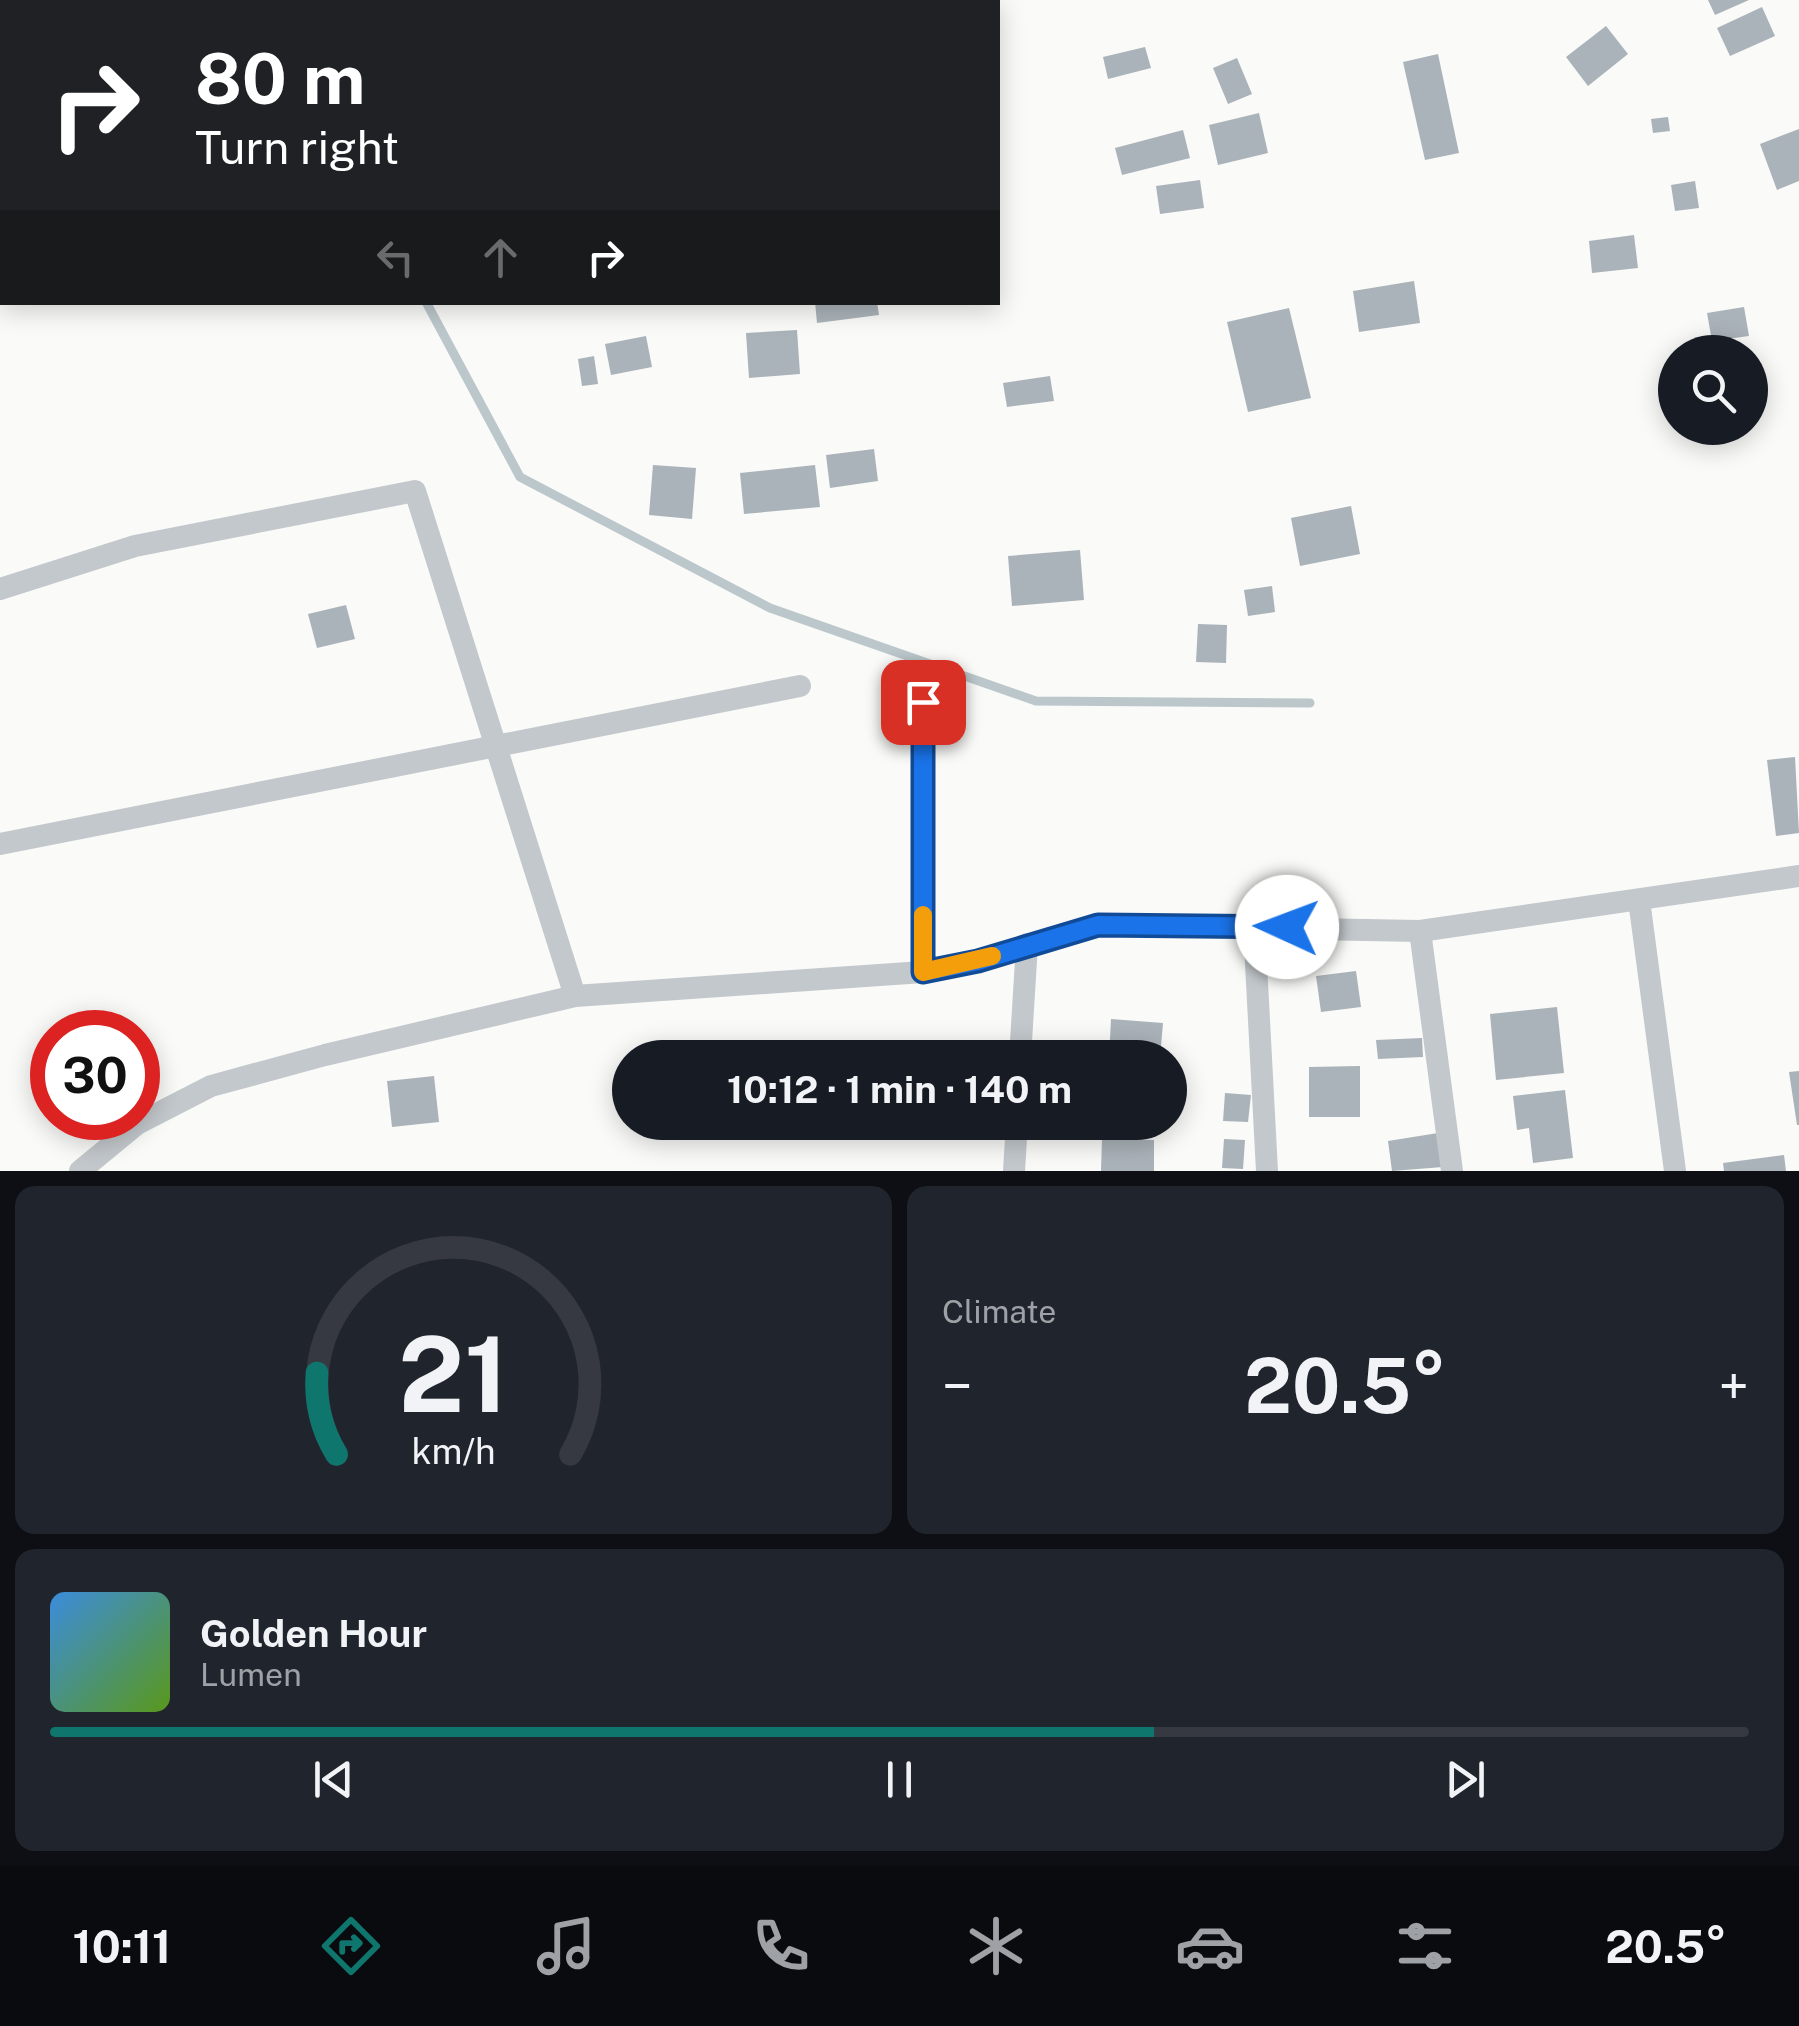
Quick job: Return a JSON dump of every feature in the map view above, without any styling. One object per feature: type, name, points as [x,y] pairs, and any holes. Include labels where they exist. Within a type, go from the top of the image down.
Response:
[{"type":"street","points":[[0,589],[136,546],[415,491],[575,996]]},
{"type":"street","points":[[0,844],[800,686]]},
{"type":"street","points":[[923,702],[923,972]]},
{"type":"street","points":[[80,1171],[137,1124],[211,1086],[575,996],[923,972],[978,961],[1098,925],[1420,931],[1799,876]]},
{"type":"street","points":[[1638,900],[1676,1171]]},
{"type":"street","points":[[1254,926],[1267,1171]]},
{"type":"street","points":[[1420,931],[1452,1171]]},
{"type":"street","points":[[1021,1040],[1026,944]]},
{"type":"street","points":[[1014,1171],[1015,1140]]},
{"type":"building","points":[[1708,0],[1749,0],[1715,15]]},
{"type":"building","points":[[1762,7],[1775,36],[1730,56],[1717,28]]},
{"type":"building","points":[[1606,26],[1628,54],[1588,86],[1566,57]]},
{"type":"building","points":[[1145,47],[1151,68],[1108,79],[1103,57]]},
{"type":"building","points":[[1438,54],[1459,153],[1425,160],[1403,62]]},
{"type":"building","points":[[1237,58],[1252,94],[1228,104],[1213,68]]},
{"type":"building","points":[[1259,113],[1268,153],[1218,165],[1209,125]]},
{"type":"building","points":[[1668,117],[1670,131],[1653,133],[1651,119]]},
{"type":"building","points":[[1799,129],[1799,181],[1777,190],[1760,144]]},
{"type":"building","points":[[1183,130],[1190,158],[1122,175],[1115,148]]},
{"type":"building","points":[[1200,180],[1204,208],[1160,214],[1156,186]]},
{"type":"building","points":[[1695,181],[1699,208],[1675,211],[1671,185]]},
{"type":"building","points":[[1634,235],[1638,268],[1592,273],[1589,241]]},
{"type":"building","points":[[1414,281],[1420,323],[1359,332],[1353,291]]},
{"type":"building","points":[[815,305],[877,305],[879,315],[817,323]]},
{"type":"building","points":[[1744,307],[1749,335],[1711,335],[1707,313]]},
{"type":"building","points":[[1289,308],[1311,398],[1248,412],[1227,322]]},
{"type":"building","points":[[797,330],[800,374],[749,378],[746,333]]},
{"type":"building","points":[[646,336],[652,367],[611,375],[605,344]]},
{"type":"building","points":[[594,356],[598,384],[582,386],[578,359]]},
{"type":"building","points":[[1050,376],[1054,401],[1007,407],[1003,383]]},
{"type":"building","points":[[874,449],[878,481],[830,488],[826,455]]},
{"type":"building","points":[[653,465],[696,468],[692,519],[649,515]]},
{"type":"building","points":[[815,465],[820,507],[744,514],[740,473]]},
{"type":"building","points":[[1351,506],[1360,554],[1300,566],[1291,518]]},
{"type":"building","points":[[1080,550],[1084,600],[1012,606],[1008,556]]},
{"type":"building","points":[[1272,586],[1275,612],[1248,616],[1244,590]]},
{"type":"building","points":[[346,605],[355,639],[317,648],[308,614]]},
{"type":"building","points":[[1198,624],[1227,625],[1226,663],[1196,662]]},
{"type":"building","points":[[1795,757],[1799,833],[1776,836],[1767,760]]},
{"type":"building","points":[[1356,971],[1361,1007],[1321,1012],[1316,976]]},
{"type":"building","points":[[1557,1007],[1564,1073],[1496,1080],[1490,1014]]},
{"type":"building","points":[[1111,1019],[1163,1023],[1162,1040],[1110,1040]]},
{"type":"building","points":[[1422,1038],[1423,1057],[1378,1059],[1376,1040]]},
{"type":"building","points":[[1360,1066],[1360,1117],[1309,1117],[1309,1067]]},
{"type":"building","points":[[1799,1071],[1799,1125],[1797,1125],[1789,1072]]},
{"type":"building","points":[[434,1076],[439,1122],[392,1127],[387,1081]]},
{"type":"building","points":[[1565,1090],[1573,1158],[1533,1163],[1529,1128],[1517,1130],[1513,1096]]},
{"type":"building","points":[[1225,1093],[1251,1095],[1248,1122],[1223,1121]]},
{"type":"building","points":[[1438,1133],[1443,1167],[1392,1171],[1388,1141]]},
{"type":"building","points":[[1224,1139],[1245,1140],[1243,1169],[1222,1168]]},
{"type":"building","points":[[1102,1140],[1154,1140],[1154,1171],[1101,1171]]},
{"type":"building","points":[[1784,1155],[1786,1171],[1724,1171],[1723,1163]]},
{"type":"waterway","points":[[428,305],[520,477],[770,608],[1036,701],[1310,703]]},
{"type":"slow traffic","points":[[923,915],[923,972],[992,956]]},
{"type":"route","points":[[923,702],[923,972],[978,961],[1098,925],[1287,927]]}]
